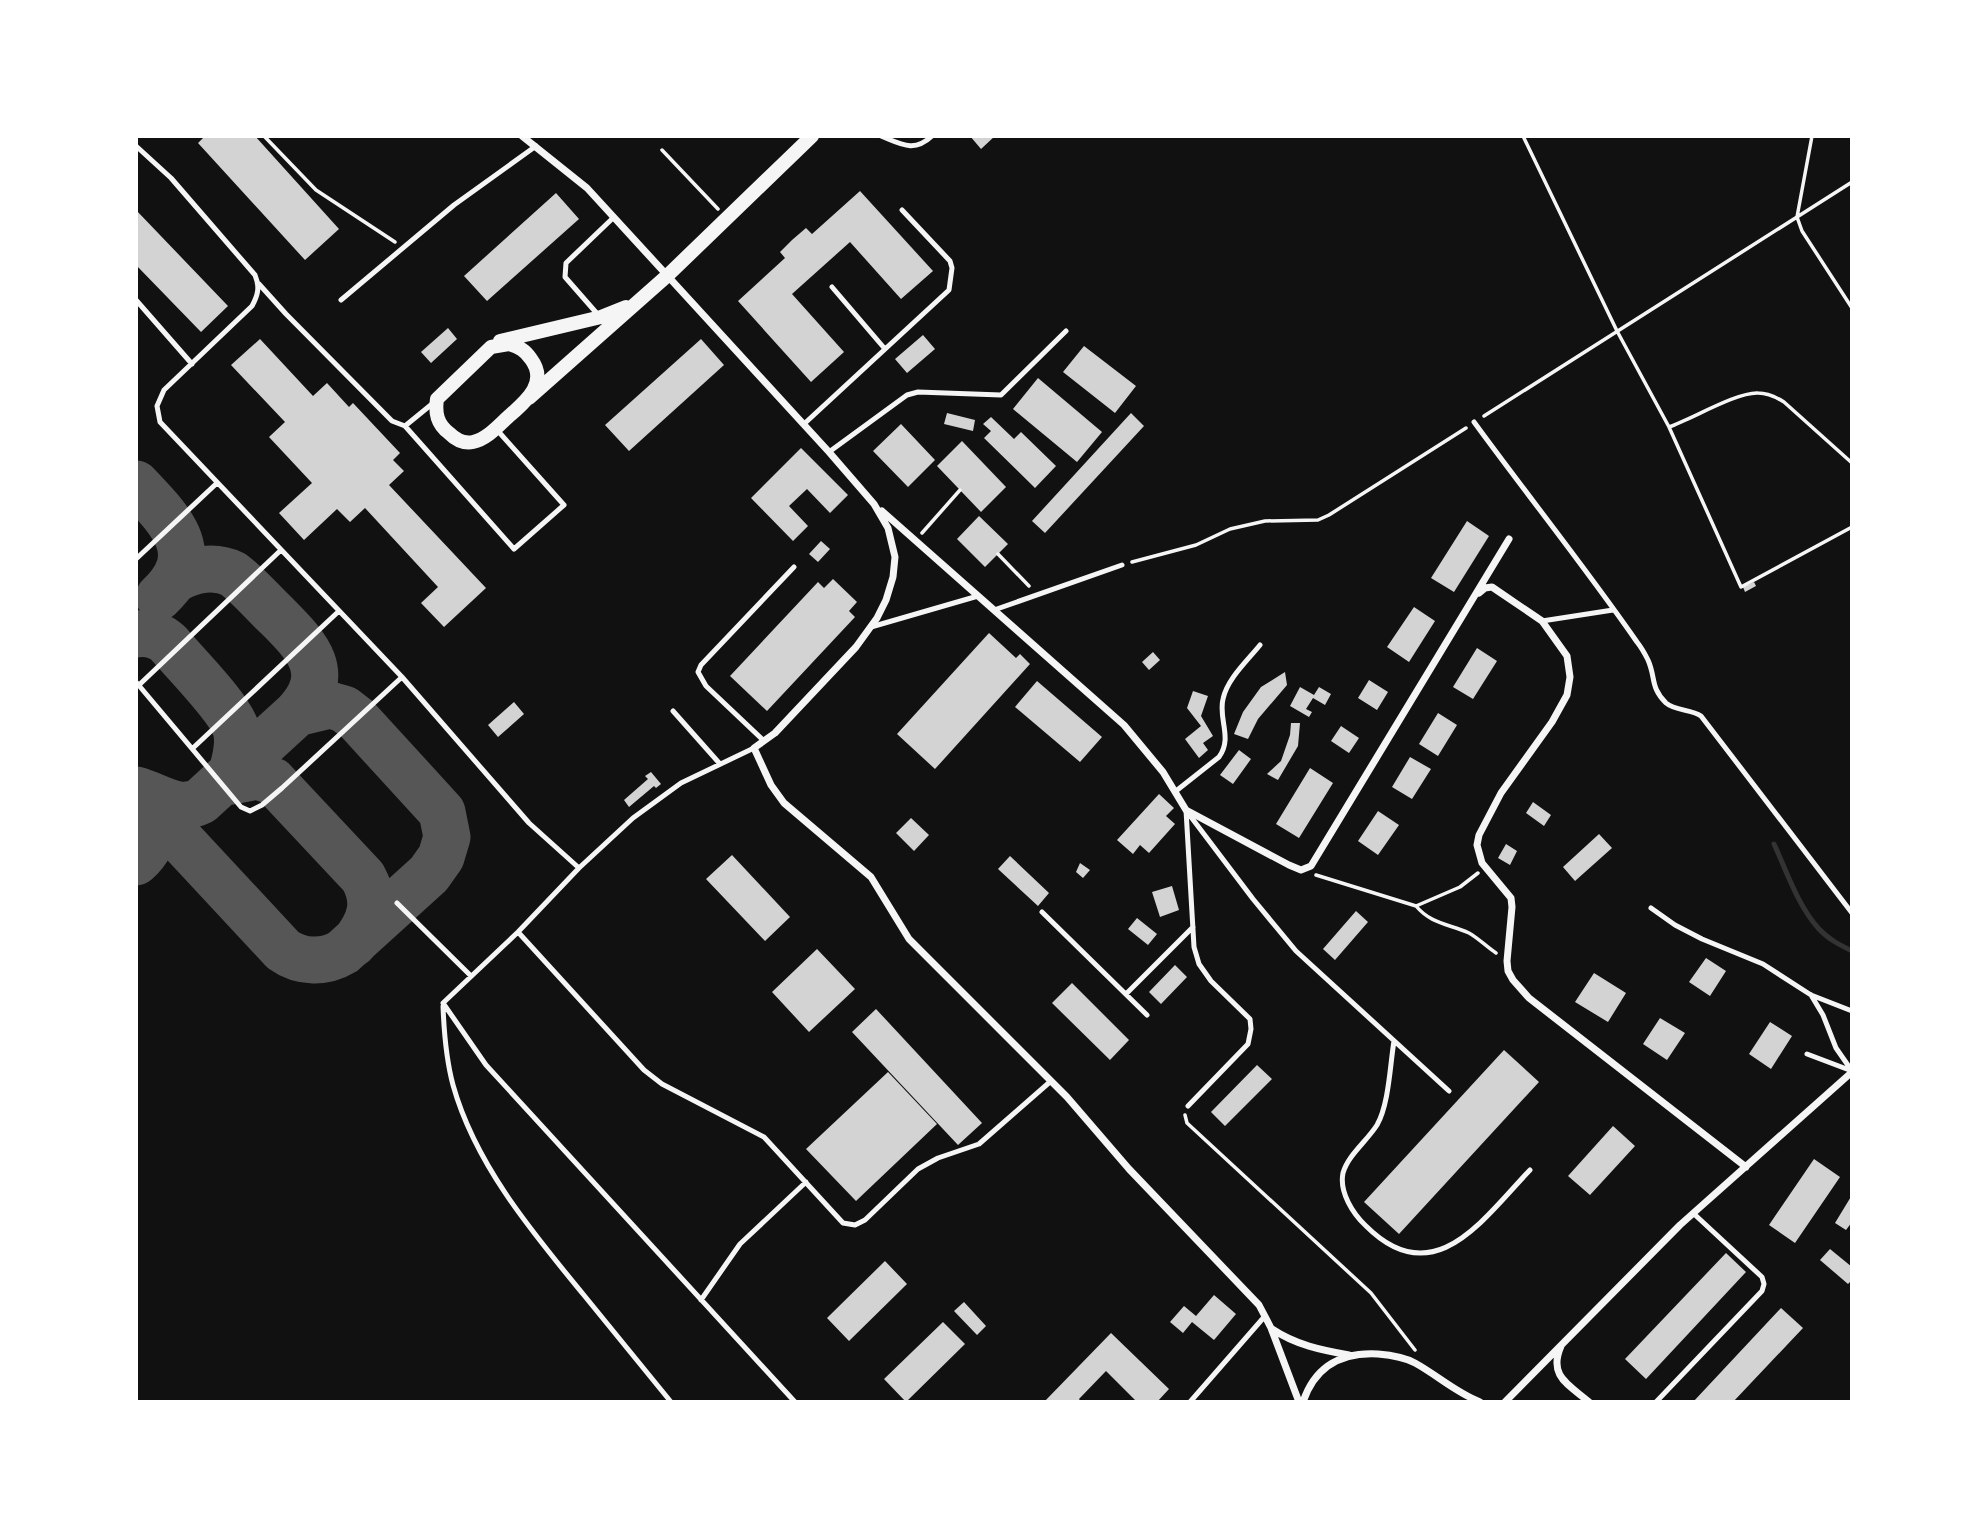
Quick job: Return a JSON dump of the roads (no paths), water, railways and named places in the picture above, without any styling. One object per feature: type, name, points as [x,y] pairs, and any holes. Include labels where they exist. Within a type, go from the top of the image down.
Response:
[{"type":"main road","points":[[642,298],[616,313],[521,335],[500,341],[491,347],[438,400],[437,418],[444,430],[460,442],[471,443],[496,428],[668,275],[811,136]]},
{"type":"main road","points":[[491,347],[509,344],[516,346],[524,350],[533,361],[538,380],[529,398]]},
{"type":"street","points":[[522,136],[587,188],[874,503],[1124,726],[1143,746],[1176,791],[1186,810],[1301,870],[1311,866],[1509,539]]},
{"type":"street","points":[[874,503],[888,528],[895,557],[893,577],[886,600],[856,647],[775,733],[754,748],[771,785],[784,803],[871,877],[909,939],[1051,1081],[1129,1169],[1259,1305],[1301,1402]]},
{"type":"street","points":[[1476,595],[1485,588],[1492,587],[1542,621],[1567,656],[1570,677],[1567,695],[1552,722],[1502,793],[1479,835],[1478,855],[1511,898],[1513,907],[1507,961],[1513,980],[1529,998],[1746,1167]]},
{"type":"street","points":[[1505,1402],[1693,1213],[1852,1071]]},
{"type":"street","points":[[1271,1328],[1288,1340],[1304,1346],[1349,1355],[1389,1355],[1412,1361],[1462,1395],[1480,1402]]},
{"type":"street","points":[[1563,1342],[1556,1359],[1556,1369],[1561,1378],[1589,1402]]},
{"type":"street","points":[[1301,1402],[1320,1371],[1332,1361],[1349,1355]]},
{"type":"lane","points":[[881,136],[915,147],[932,136]]},
{"type":"lane","points":[[136,146],[171,178],[255,275],[259,284],[389,418],[405,426],[514,549],[564,505],[496,428]]},
{"type":"lane","points":[[341,300],[464,197],[536,146]]},
{"type":"lane","points":[[804,424],[949,290],[952,268],[950,261],[902,210]]},
{"type":"lane","points":[[601,317],[565,277],[566,263],[614,217]]},
{"type":"lane","points":[[259,284],[257,298],[252,306],[164,390],[159,398],[157,413],[168,431],[402,677],[529,823],[579,868]]},
{"type":"lane","points":[[832,287],[886,349]]},
{"type":"lane","points":[[136,300],[192,364]]},
{"type":"lane","points":[[829,452],[907,395],[918,392],[1002,395],[1066,331]]},
{"type":"lane","points":[[405,426],[438,400]]},
{"type":"lane","points":[[1474,422],[1544,518],[1596,582],[1649,661],[1656,691],[1669,706],[1694,711],[1701,716],[1852,913]]},
{"type":"lane","points":[[136,559],[217,483]]},
{"type":"lane","points":[[281,550],[138,684],[241,807],[250,811],[262,805],[402,677]]},
{"type":"lane","points":[[995,610],[1122,565]]},
{"type":"lane","points":[[764,741],[706,686],[698,672],[701,665],[794,567]]},
{"type":"lane","points":[[871,626],[978,596]]},
{"type":"lane","points":[[1542,621],[1613,610]]},
{"type":"lane","points":[[193,748],[338,611]]},
{"type":"lane","points":[[1176,791],[1224,750],[1226,742],[1221,709],[1226,688],[1260,645]]},
{"type":"lane","points":[[673,712],[720,764]]},
{"type":"lane","points":[[671,1402],[553,1257],[498,1181],[472,1136],[453,1086],[444,1038],[443,1003],[633,818],[670,790],[754,748]]},
{"type":"lane","points":[[1186,810],[1194,947],[1199,964],[1211,981],[1250,1019],[1251,1029],[1248,1044],[1188,1106]]},
{"type":"lane","points":[[1186,810],[1252,899],[1296,951],[1449,1091]]},
{"type":"lane","points":[[397,903],[471,976]]},
{"type":"lane","points":[[1651,908],[1702,939],[1763,964],[1811,995],[1852,1011]]},
{"type":"lane","points":[[1042,912],[1147,1015]]},
{"type":"lane","points":[[1126,994],[1193,927]]},
{"type":"lane","points":[[518,932],[644,1070],[662,1084],[764,1137],[843,1223],[855,1225],[865,1220],[918,1170],[938,1158],[979,1144],[1051,1081]]},
{"type":"lane","points":[[1811,995],[1836,1048],[1852,1071]]},
{"type":"lane","points":[[443,1003],[486,1065],[794,1402]]},
{"type":"lane","points":[[1394,1041],[1382,1113],[1343,1174],[1344,1188],[1351,1209],[1365,1225],[1387,1245],[1406,1252],[1422,1254],[1442,1249],[1459,1240],[1477,1225],[1530,1170]]},
{"type":"lane","points":[[1807,1054],[1852,1071]]},
{"type":"lane","points":[[701,1300],[740,1244],[806,1182]]},
{"type":"lane","points":[[1656,1402],[1762,1290],[1764,1284],[1762,1277],[1693,1213]]},
{"type":"lane","points":[[1190,1402],[1265,1316]]},
{"type":"waterway","points":[[1774,844],[1793,888],[1812,920],[1826,936],[1852,951]]}]
